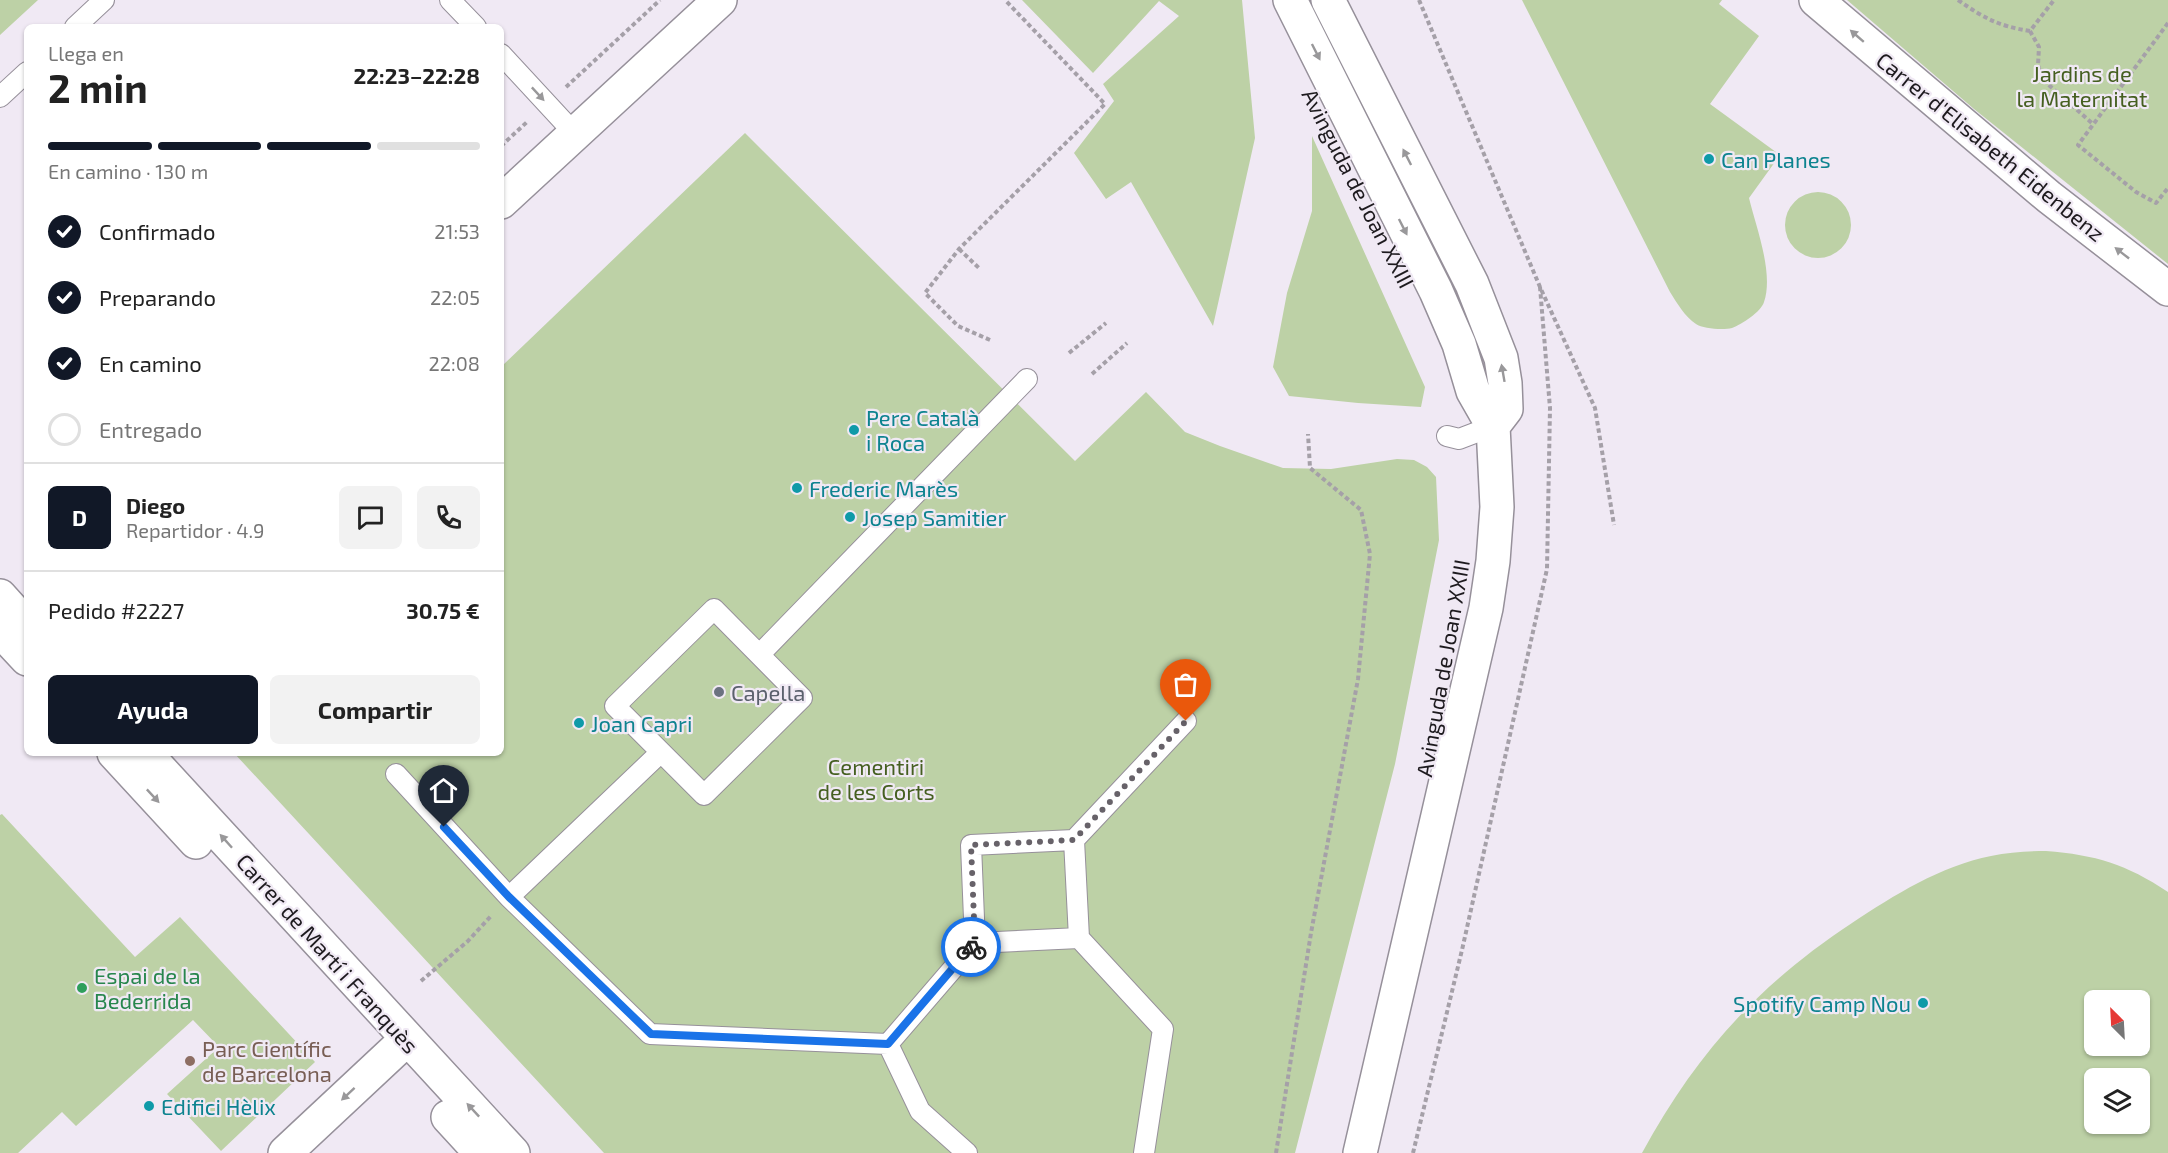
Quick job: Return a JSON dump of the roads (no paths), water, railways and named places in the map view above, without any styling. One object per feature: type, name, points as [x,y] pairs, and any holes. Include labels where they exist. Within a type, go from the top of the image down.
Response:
[{"type":"street","points":[[504,199],[720,0]]},
{"type":"street","name":"Avinguda de Joan XXIII","points":[[1290,0],[1436,291],[1459,344],[1473,391],[1493,426],[1497,507],[1493,561],[1486,608],[1360,1153]]},
{"type":"street","name":"Avinguda de Joan XXIII","points":[[1328,0],[1472,284],[1501,358],[1506,409],[1493,426]]},
{"type":"street","name":"Carrer d'Elisabeth Eidenbenz","points":[[1816,0],[2031,182],[2168,288]]},
{"type":"street","points":[[0,596],[19,640]]},
{"type":"street","name":"Carrer de Martí i Franquès","points":[[117,756],[399,1046],[513,1153]]},
{"type":"street","name":"Carrer de Martí i Franquès","points":[[148,756],[399,1046],[481,1153]]},
{"type":"street","points":[[285,1153],[399,1046]]},
{"type":"lane","points":[[78,24],[104,0]]},
{"type":"lane","points":[[450,0],[473,24]]},
{"type":"lane","points":[[504,57],[575,134]]},
{"type":"lane","points":[[0,98],[24,75]]},
{"type":"lane","points":[[760,654],[1027,379]]},
{"type":"lane","points":[[1447,436],[1459,439],[1493,426]]},
{"type":"lane","points":[[714,609],[760,654],[802,698],[704,795],[615,706],[714,609]]},
{"type":"lane","points":[[888,1044],[975,943],[971,845],[1074,840],[1186,721]]},
{"type":"lane","points":[[509,897],[661,752]]},
{"type":"lane","points":[[396,774],[509,897],[651,1034],[888,1044]]},
{"type":"lane","points":[[1074,840],[1079,938],[1163,1029],[1143,1153]]},
{"type":"lane","points":[[975,943],[1079,938]]},
{"type":"lane","points":[[888,1044],[920,1111],[968,1153]]},
{"type":"place","name":"Can Planes","points":[[1709,159]]},
{"type":"place","name":"Pere Català i Roca","points":[[854,430]]},
{"type":"place","name":"Frederic Marès","points":[[797,488]]},
{"type":"place","name":"Josep Samitier","points":[[850,517]]},
{"type":"place","name":"Capella","points":[[719,692]]},
{"type":"place","name":"Joan Capri","points":[[579,723]]},
{"type":"place","name":"Espai de la Bederrida","points":[[82,988]]},
{"type":"place","name":"Spotify Camp Nou","points":[[1923,1003]]},
{"type":"place","name":"Parc Científic de Barcelona","points":[[190,1061]]},
{"type":"place","name":"Edifici Hèlix","points":[[149,1106]]},
{"type":"park label","name":"Jardins de la Maternitat","points":[[2082,86]]},
{"type":"park label","name":"Cementiri de les Corts","points":[[876,778]]}]
